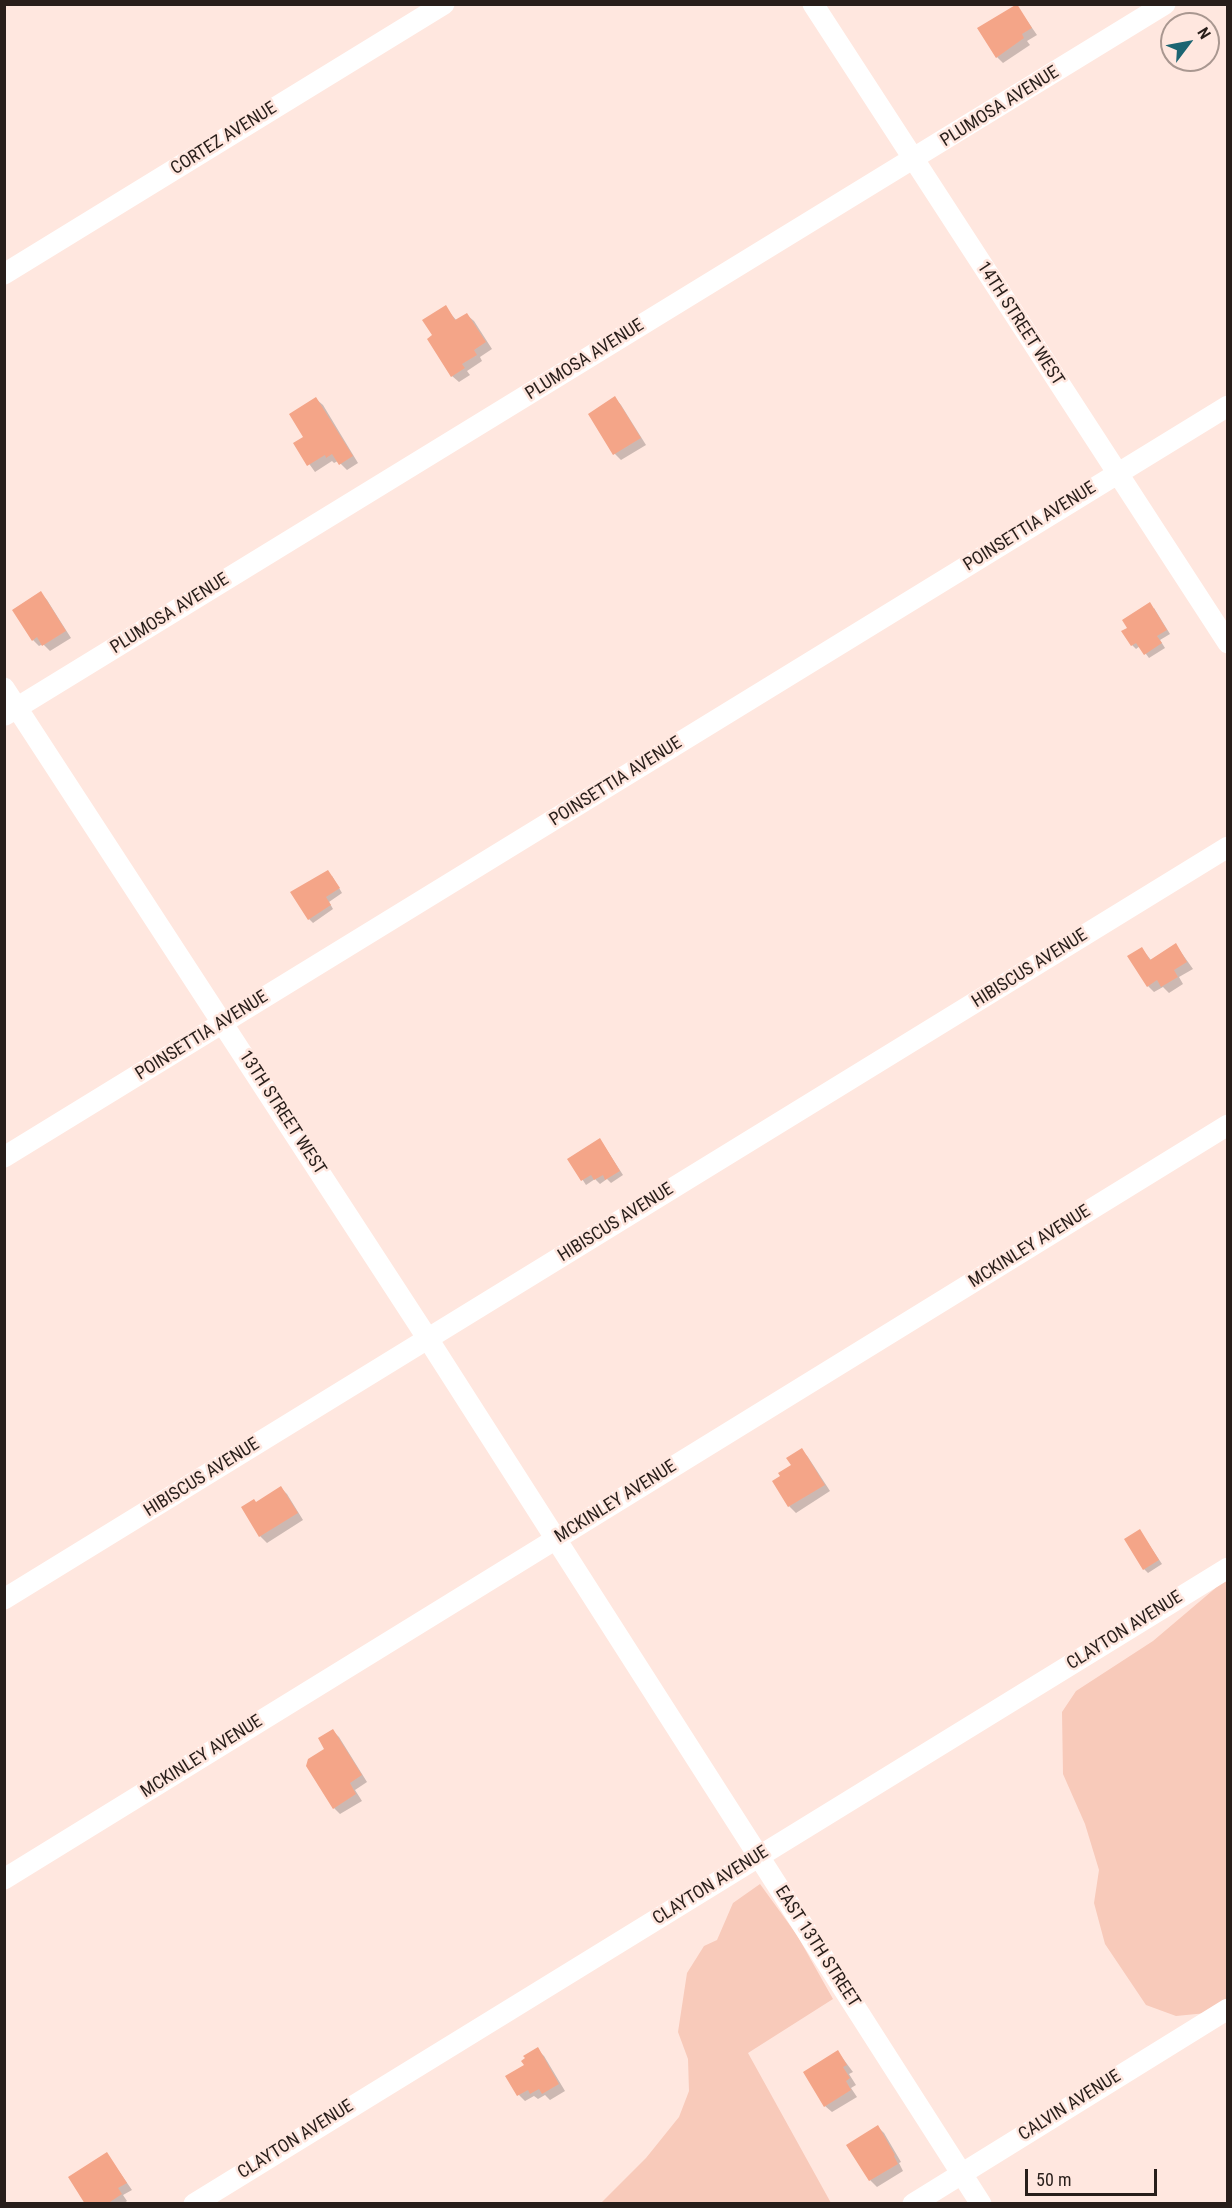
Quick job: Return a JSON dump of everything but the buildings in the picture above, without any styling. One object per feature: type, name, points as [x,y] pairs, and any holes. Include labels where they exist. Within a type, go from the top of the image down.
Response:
[{"type":"street","name":"CORTEZ AVENUE","points":[[4,274],[444,4]]},
{"type":"street","name":"14TH STREET WEST","points":[[813,4],[1227,644]]},
{"type":"street","name":"PLUMOSA AVENUE","points":[[11,712],[1165,4]]},
{"type":"street","name":"POINSETTIA AVENUE","points":[[4,1157],[1227,406]]},
{"type":"street","name":"13TH STREET WEST","points":[[4,688],[11,712],[223,1022],[556,1540]]},
{"type":"street","name":"HIBISCUS AVENUE","points":[[4,1599],[1227,848]]},
{"type":"street","name":"MCKINLEY AVENUE","points":[[4,1879],[1227,1125]]},
{"type":"street","name":"EAST 13TH STREET","points":[[556,1540],[981,2204]]},
{"type":"street","name":"CLAYTON AVENUE","points":[[194,2204],[1227,1568]]},
{"type":"street","name":"CALVIN AVENUE","points":[[913,2204],[1227,2009]]},
{"type":"shaded area","points":[[1227,1574],[1227,2011],[1176,2016],[1146,2005],[1105,1944],[1094,1903],[1099,1870],[1085,1824],[1063,1774],[1062,1712],[1076,1691],[1153,1641],[1225,1580]]},
{"type":"shaded area","points":[[760,1884],[797,1935],[833,1999],[748,2053],[831,2203],[601,2203],[646,2158],[679,2117],[689,2091],[688,2059],[678,2032],[687,1973],[704,1946],[717,1940],[733,1903]]}]
